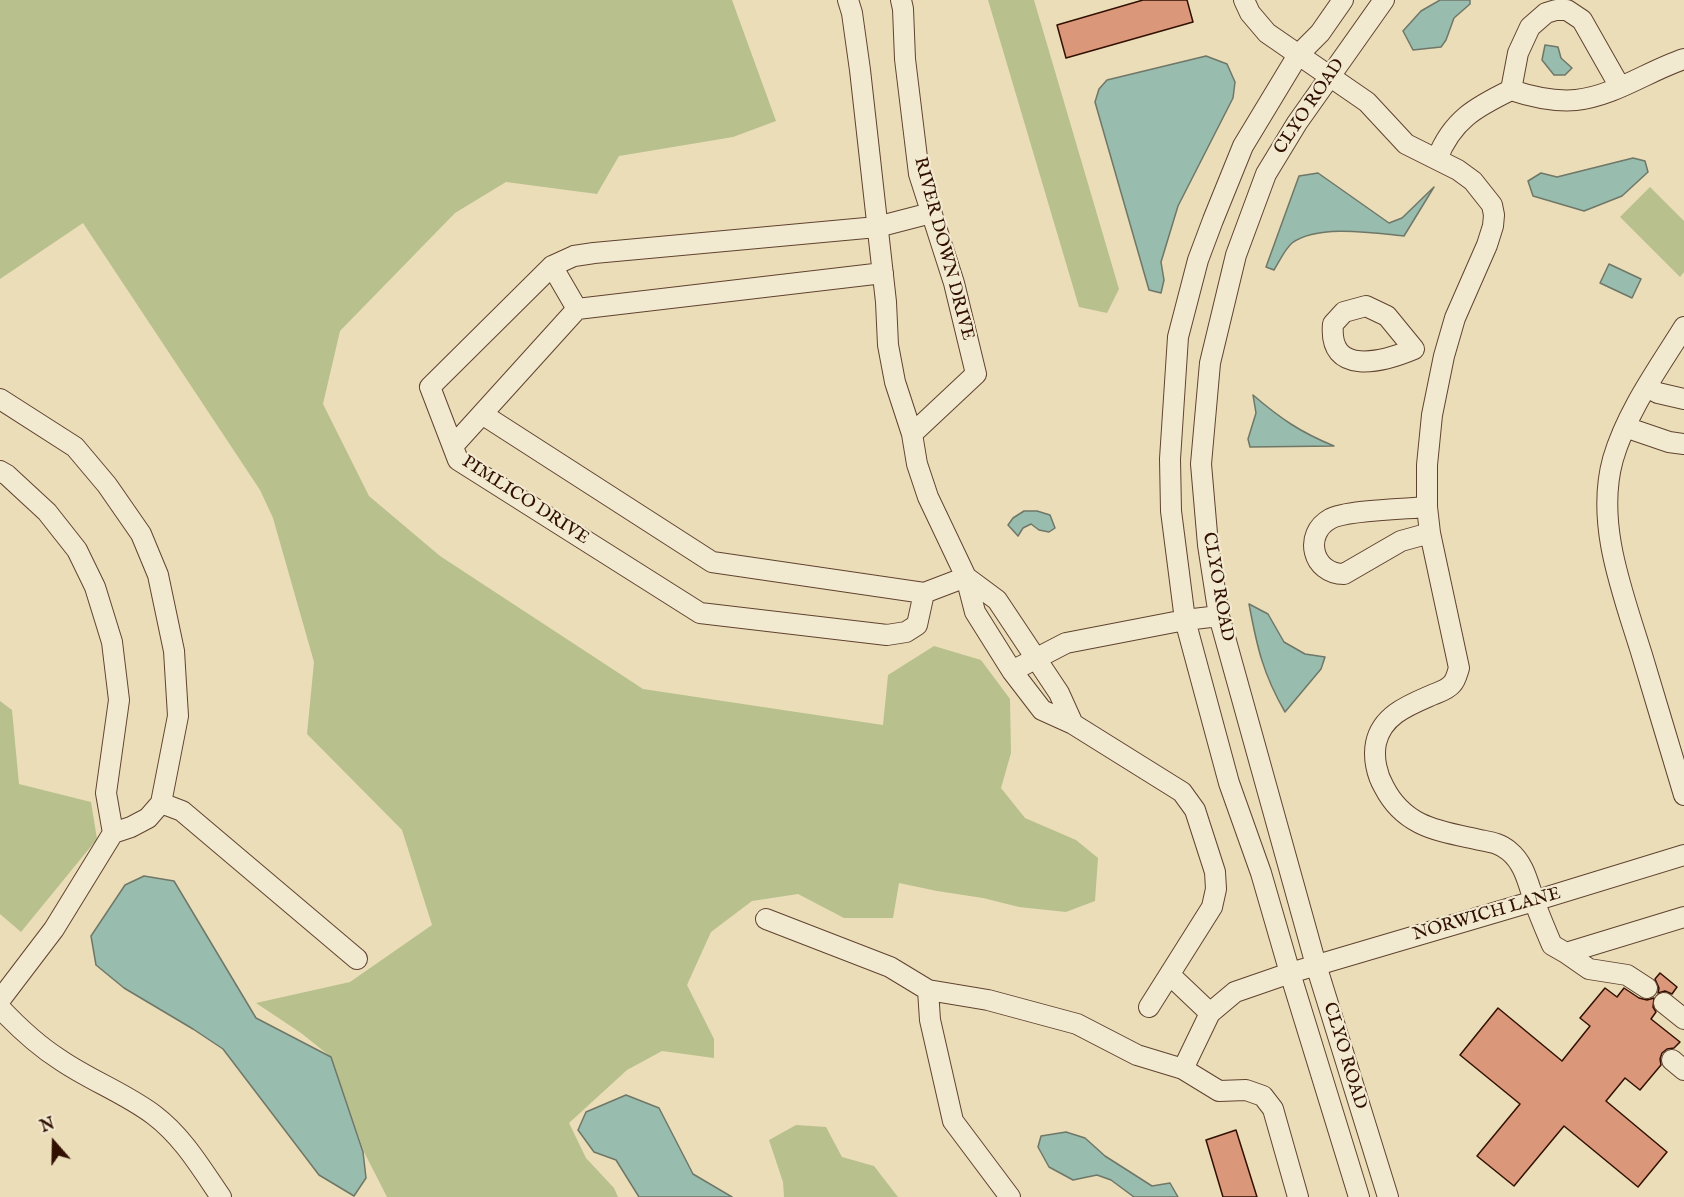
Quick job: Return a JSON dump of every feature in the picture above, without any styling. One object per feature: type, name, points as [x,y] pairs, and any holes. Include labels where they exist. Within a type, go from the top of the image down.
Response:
[{"type":"street","name":"RIVER DOWN DRIVE","points":[[901,0],[905,59],[919,174],[954,283],[976,374],[912,434]]},
{"type":"street","points":[[1244,0],[1260,26],[1367,102],[1406,144],[1458,170],[1473,181],[1487,197],[1494,215],[1487,245],[1455,318],[1444,356],[1432,415],[1427,465],[1427,507],[1430,533],[1459,668],[1452,684],[1445,690],[1407,706],[1394,714],[1383,726],[1375,751],[1380,781],[1399,808],[1426,828],[1497,843],[1509,851],[1525,871],[1534,901],[1552,945],[1590,969],[1627,975],[1647,988]]},
{"type":"street","name":"CLYO ROAD","points":[[1343,0],[1320,33],[1298,55],[1243,147],[1198,260],[1178,337],[1170,459],[1171,511],[1185,620],[1229,783],[1261,873],[1359,1197]]},
{"type":"street","name":"CLYO ROAD","points":[[1384,0],[1297,123],[1266,174],[1236,255],[1210,363],[1201,464],[1208,545],[1219,616],[1316,965],[1388,1197]]},
{"type":"street","points":[[854,2],[883,273],[888,345],[895,382],[912,434],[917,465],[928,497],[966,577],[975,612],[1011,671],[1042,710],[1073,723],[1182,792],[1195,810],[1215,872],[1216,889],[1212,907],[1149,1007]]},
{"type":"street","points":[[1511,90],[1518,53],[1530,27],[1546,13],[1556,10],[1567,10],[1582,20],[1620,87]]},
{"type":"street","points":[[1437,159],[1451,130],[1462,118],[1511,90],[1536,98],[1576,100],[1602,94],[1684,58]]},
{"type":"street","name":"PIMLICO DRIVE","points":[[924,593],[916,625],[906,632],[887,634],[700,613],[458,460],[430,387],[552,266],[574,256],[878,227],[931,213]]},
{"type":"street","points":[[552,266],[578,309]]},
{"type":"street","points":[[453,446],[578,309],[883,273]]},
{"type":"street","points":[[1684,327],[1625,427],[1613,460],[1608,486],[1611,544],[1684,795]]},
{"type":"street","points":[[1414,349],[1444,356]]},
{"type":"street","points":[[1647,387],[1658,393],[1684,399]]},
{"type":"street","points":[[0,399],[75,447],[107,485],[141,534],[158,575],[174,651],[178,716],[161,803],[148,818],[131,827],[113,832]]},
{"type":"street","points":[[483,414],[712,562],[924,593],[966,577]]},
{"type":"street","points":[[1625,427],[1669,442],[1684,444]]},
{"type":"street","points":[[0,471],[47,512],[77,550],[95,587],[112,642],[119,700],[106,793],[113,832],[54,929],[0,1000]]},
{"type":"street","points":[[1427,507],[1376,511],[1329,519],[1317,533],[1314,543],[1315,552],[1319,563],[1327,571],[1344,574],[1401,541],[1430,533]]},
{"type":"street","points":[[966,577],[997,600],[1059,693],[1073,723]]},
{"type":"street","points":[[1011,671],[1066,643],[1185,620],[1219,616]]},
{"type":"street","points":[[161,803],[182,811],[357,960]]},
{"type":"street","name":"NORWICH LANE","points":[[1210,1013],[1235,992],[1290,973],[1684,855]]},
{"type":"street","points":[[1566,953],[1684,917]]},
{"type":"street","points":[[766,919],[890,967],[928,990],[988,1000],[1077,1024],[1137,1055],[1184,1069],[1219,1091],[1246,1090],[1263,1096],[1273,1109],[1298,1197]]},
{"type":"street","points":[[1170,975],[1210,1013],[1184,1069]]},
{"type":"street","points":[[928,990],[930,1020],[953,1121],[1010,1197]]},
{"type":"street","points":[[1664,1003],[1684,1019]]},
{"type":"street","points":[[0,1008],[37,1043],[60,1060],[139,1106],[171,1129],[185,1145],[221,1197]]},
{"type":"green space","points":[[0,0],[732,0],[776,121],[733,137],[619,156],[597,194],[506,182],[455,213],[340,331],[323,404],[369,496],[440,556],[643,689],[883,725],[888,675],[934,646],[981,660],[1010,699],[1011,753],[1001,788],[1025,818],[1076,840],[1098,858],[1095,901],[1066,912],[1019,907],[899,883],[893,918],[844,918],[798,894],[752,901],[711,932],[687,985],[714,1039],[714,1058],[662,1051],[627,1070],[569,1123],[586,1158],[614,1188],[618,1197],[387,1197],[364,1152],[331,1057],[301,1033],[256,1003],[350,982],[432,925],[402,830],[307,734],[314,662],[273,518],[260,490],[83,223],[0,279]]},
{"type":"green space","points":[[988,0],[1034,0],[1119,289],[1107,313],[1079,307]]},
{"type":"green space","points":[[1650,187],[1684,221],[1684,272],[1680,277],[1620,217]]},
{"type":"green space","points":[[0,701],[12,710],[19,784],[91,802],[97,839],[21,932],[0,914]]},
{"type":"green space","points":[[796,1125],[826,1127],[842,1157],[874,1166],[898,1197],[784,1197],[783,1182],[769,1140]]},
{"type":"shaded area","points":[[1440,0],[1470,0],[1470,4],[1454,18],[1441,47],[1413,50],[1403,31],[1421,11]]},
{"type":"shaded area","points":[[1545,45],[1558,47],[1561,58],[1572,68],[1565,75],[1554,75],[1542,60]]},
{"type":"shaded area","points":[[1206,56],[1227,64],[1235,82],[1233,98],[1178,206],[1161,262],[1164,280],[1161,293],[1149,290],[1095,102],[1099,89],[1107,80]]},
{"type":"shaded area","points":[[1633,158],[1645,161],[1648,172],[1622,196],[1584,211],[1533,196],[1528,181],[1541,173],[1557,177]]},
{"type":"shaded area","points":[[1318,173],[1389,223],[1402,218],[1434,187],[1404,236],[1346,231],[1316,233],[1292,243],[1274,270],[1266,267],[1299,176]]},
{"type":"shaded area","points":[[1609,264],[1641,279],[1632,298],[1600,283]]},
{"type":"shaded area","points":[[1253,395],[1291,424],[1334,446],[1250,447],[1248,439],[1256,413]]},
{"type":"shaded area","points":[[1024,511],[1037,511],[1050,515],[1055,528],[1049,532],[1039,530],[1031,524],[1023,528],[1018,536],[1008,525],[1013,518]]},
{"type":"shaded area","points":[[1249,604],[1268,614],[1284,642],[1305,654],[1325,657],[1321,669],[1285,712],[1271,685],[1262,660]]},
{"type":"shaded area","points":[[144,876],[174,881],[256,1018],[331,1057],[363,1152],[366,1178],[354,1196],[319,1175],[223,1049],[124,988],[96,965],[91,936],[125,885]]},
{"type":"shaded area","points":[[626,1095],[659,1108],[693,1174],[732,1197],[639,1197],[616,1160],[594,1152],[578,1130],[586,1112]]},
{"type":"shaded area","points":[[1066,1132],[1085,1138],[1105,1156],[1152,1186],[1170,1183],[1178,1197],[1134,1197],[1111,1180],[1097,1175],[1073,1180],[1049,1167],[1038,1147],[1041,1136]]},
{"type":"building","points":[[1143,0],[1187,0],[1193,22],[1066,58],[1057,25]]},
{"type":"building","points":[[1660,973],[1677,987],[1672,994],[1665,991],[1658,993],[1659,988],[1655,979]]},
{"type":"building","points":[[1605,988],[1617,997],[1624,988],[1639,998],[1647,1000],[1654,998],[1653,1007],[1656,1012],[1651,1019],[1680,1042],[1674,1048],[1662,1053],[1661,1065],[1640,1090],[1625,1078],[1606,1101],[1667,1152],[1638,1187],[1564,1126],[1514,1186],[1477,1156],[1520,1104],[1460,1055],[1498,1008],[1562,1061],[1590,1026],[1580,1018]]},
{"type":"building","points":[[1236,1130],[1257,1197],[1223,1197],[1206,1140]]}]
